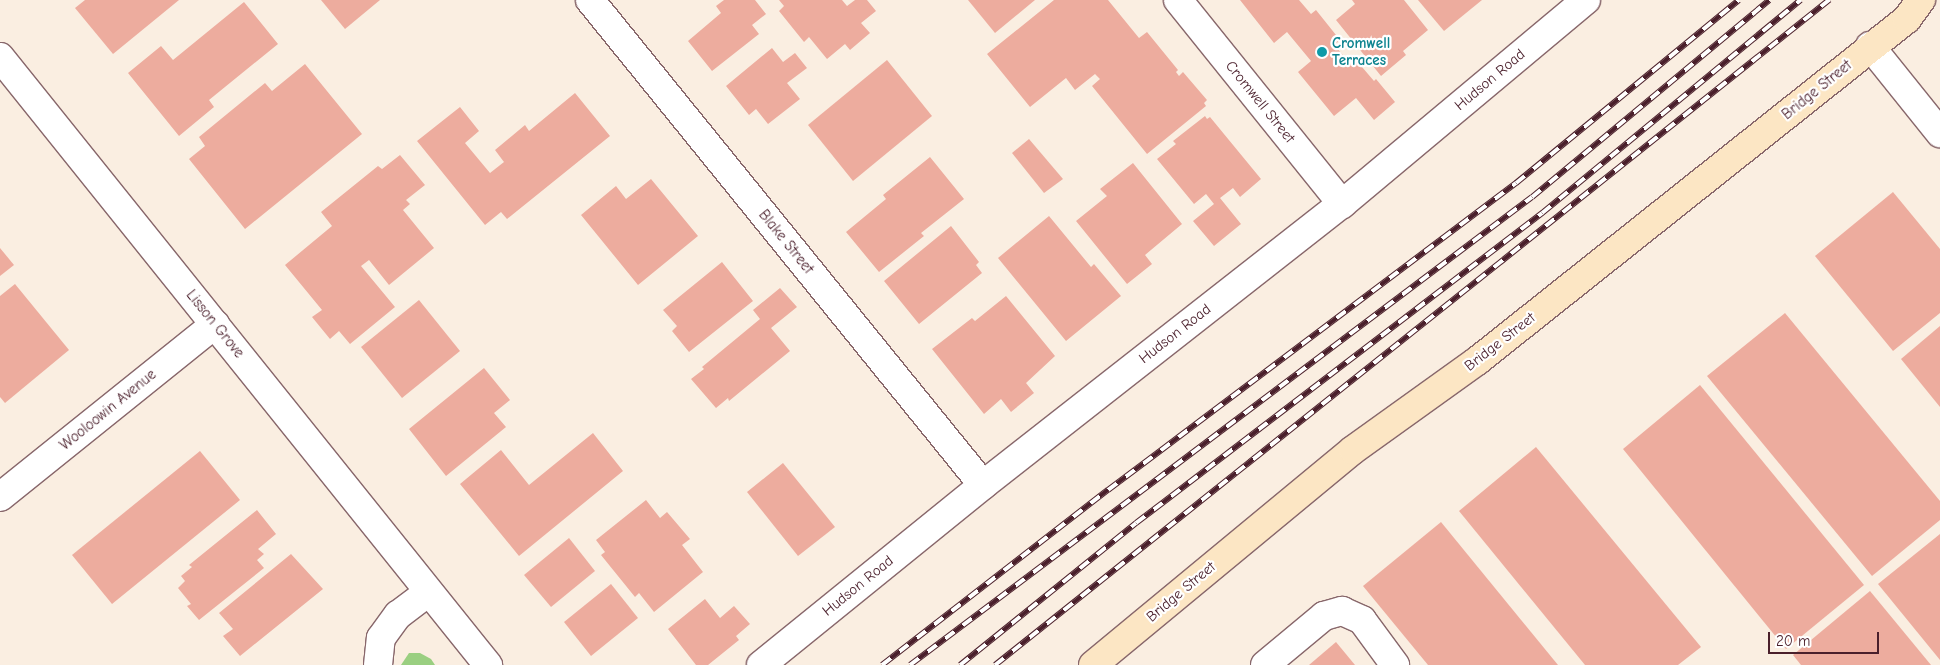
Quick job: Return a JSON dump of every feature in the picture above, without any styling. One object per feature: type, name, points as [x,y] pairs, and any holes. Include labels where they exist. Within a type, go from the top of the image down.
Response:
[{"type":"main road","name":"Bridge Street","points":[[1093,665],[1353,450],[1477,361],[1914,9],[1940,6]]},
{"type":"street","name":"Blake Street","points":[[590,0],[982,485]]},
{"type":"street","name":"Cromwell Street","points":[[1178,0],[1342,204]]},
{"type":"street","name":"Hudson Road","points":[[761,665],[982,485],[1342,204],[1586,0]]},
{"type":"street","points":[[1870,46],[1940,133]]},
{"type":"street","name":"Lisson Grove","points":[[0,57],[488,665]]},
{"type":"street","name":"Wooloowin Avenue","points":[[0,497],[215,324]]},
{"type":"street","points":[[378,665],[381,638],[398,615],[428,592]]},
{"type":"street","points":[[1265,665],[1324,616],[1342,611],[1362,620],[1395,665]]},
{"type":"green space","points":[[409,653],[420,653],[431,659],[435,665],[401,665]]},
{"type":"building","points":[[85,0],[179,0],[113,54],[75,8]]},
{"type":"building","points":[[321,0],[380,0],[345,29]]},
{"type":"building","points":[[724,0],[755,0],[766,14],[752,25],[759,34],[712,71],[688,41],[721,13],[716,6]]},
{"type":"building","points":[[779,0],[842,0],[847,6],[855,0],[867,0],[876,11],[861,23],[870,33],[850,50],[845,44],[827,59],[809,37],[804,42],[779,11],[784,6]]},
{"type":"building","points":[[968,0],[1035,0],[995,33]]},
{"type":"building","points":[[1054,0],[1108,0],[1139,38],[1147,32],[1178,70],[1176,72],[1179,76],[1183,72],[1207,100],[1204,103],[1206,106],[1147,154],[1092,86],[1100,79],[1095,74],[1075,90],[1066,78],[1030,107],[987,54]]},
{"type":"building","name":"Cromwell Terraces","points":[[1240,0],[1299,0],[1311,14],[1316,10],[1340,40],[1334,45],[1351,64],[1356,60],[1374,81],[1376,79],[1395,102],[1374,120],[1356,98],[1334,116],[1298,72],[1311,61],[1287,32],[1274,43]]},
{"type":"building","points":[[1352,0],[1404,0],[1428,30],[1403,51],[1406,55],[1381,76],[1336,20],[1355,4]]},
{"type":"building","points":[[1418,0],[1482,0],[1444,31]]},
{"type":"building","points":[[244,2],[278,44],[209,100],[214,107],[179,136],[128,73],[161,46],[173,60]]},
{"type":"building","points":[[772,48],[783,62],[795,53],[807,68],[787,83],[800,99],[768,124],[756,109],[749,115],[726,86]]},
{"type":"building","points":[[887,60],[932,116],[853,181],[808,125]]},
{"type":"building","points":[[305,64],[362,134],[245,229],[189,159],[205,146],[199,137],[265,83],[272,91]]},
{"type":"building","points":[[575,93],[610,136],[507,219],[501,212],[485,225],[417,141],[460,107],[479,131],[465,143],[490,173],[504,162],[495,150],[525,125],[529,131]]},
{"type":"building","points":[[1205,116],[1207,119],[1210,117],[1261,179],[1240,197],[1233,188],[1220,198],[1241,224],[1214,246],[1193,221],[1214,204],[1206,194],[1194,204],[1157,159],[1176,144],[1173,141]]},
{"type":"building","points":[[1029,139],[1063,179],[1044,193],[1012,153]]},
{"type":"building","points":[[400,155],[425,185],[406,200],[410,204],[403,210],[434,248],[389,285],[369,260],[361,266],[395,307],[350,344],[339,331],[330,339],[312,317],[322,310],[285,265],[332,226],[321,212],[378,166],[382,169]]},
{"type":"building","points":[[930,157],[964,199],[921,233],[924,236],[879,272],[846,232],[886,199],[883,195]]},
{"type":"building","points":[[1133,163],[1182,224],[1145,255],[1152,264],[1127,284],[1076,221],[1107,196],[1100,189]]},
{"type":"building","points":[[651,179],[698,236],[638,285],[581,215],[616,186],[626,199]]},
{"type":"building","points":[[1893,192],[1940,249],[1940,313],[1893,351],[1815,256]]},
{"type":"building","points":[[1049,216],[1091,267],[1094,264],[1121,296],[1066,341],[998,258]]},
{"type":"building","points":[[951,226],[979,262],[976,265],[982,273],[919,324],[884,281]]},
{"type":"building","points":[[0,248],[14,265],[0,276]]},
{"type":"building","points":[[722,262],[753,301],[689,352],[672,331],[677,326],[663,310]]},
{"type":"building","points":[[15,284],[69,350],[5,403],[0,397],[0,296]]},
{"type":"building","points":[[780,288],[797,307],[771,328],[790,351],[729,401],[728,398],[716,408],[691,379],[704,369],[702,367],[760,319],[753,310]]},
{"type":"building","points":[[1006,296],[1055,356],[1026,383],[1034,393],[1011,412],[1001,399],[984,414],[932,349],[972,318],[975,321]]},
{"type":"building","points":[[419,300],[460,351],[402,398],[361,347]]},
{"type":"building","points":[[1785,313],[1940,501],[1940,520],[1872,576],[1707,376]]},
{"type":"building","points":[[1940,326],[1940,407],[1901,359]]},
{"type":"building","points":[[484,368],[510,400],[494,413],[506,427],[446,476],[409,429]]},
{"type":"building","points":[[1700,385],[1864,585],[1786,649],[1623,449]]},
{"type":"building","points":[[593,433],[623,471],[519,556],[460,484],[501,450],[529,485]]},
{"type":"building","points":[[1536,447],[1701,647],[1678,665],[1585,665],[1459,511]]},
{"type":"building","points":[[200,451],[240,500],[112,604],[72,555]]},
{"type":"building","points":[[783,463],[835,527],[798,556],[747,492]]},
{"type":"building","points":[[646,500],[660,518],[667,512],[690,539],[682,545],[703,572],[654,612],[639,593],[635,597],[601,555],[605,552],[596,540]]},
{"type":"building","points":[[257,510],[276,534],[258,549],[264,554],[257,560],[264,568],[199,620],[187,606],[191,604],[178,588],[185,581],[181,576],[192,567],[189,565]]},
{"type":"building","points":[[1441,522],[1558,665],[1428,665],[1363,586]]},
{"type":"building","points":[[1940,534],[1940,660],[1878,584]]},
{"type":"building","points":[[569,538],[595,571],[551,607],[524,575]]},
{"type":"building","points":[[291,554],[323,589],[240,656],[223,636],[233,629],[219,613]]},
{"type":"building","points":[[611,584],[638,618],[591,656],[564,622]]},
{"type":"building","points":[[1870,591],[1931,665],[1801,665],[1793,655]]},
{"type":"building","points":[[705,599],[720,618],[734,606],[750,624],[736,636],[739,640],[708,665],[696,665],[668,629]]},
{"type":"building","points":[[1336,642],[1355,665],[1309,665]]},
{"type":"railway","points":[[882,665],[1108,490],[1516,183],[1739,0]]},
{"type":"railway","points":[[910,665],[1532,197],[1769,0]]},
{"type":"railway","points":[[960,665],[1136,523],[1542,213],[1800,0]]},
{"type":"railway","points":[[995,665],[1829,0]]},
{"type":"place","name":"Cromwell Terraces","points":[[1322,52]]}]
